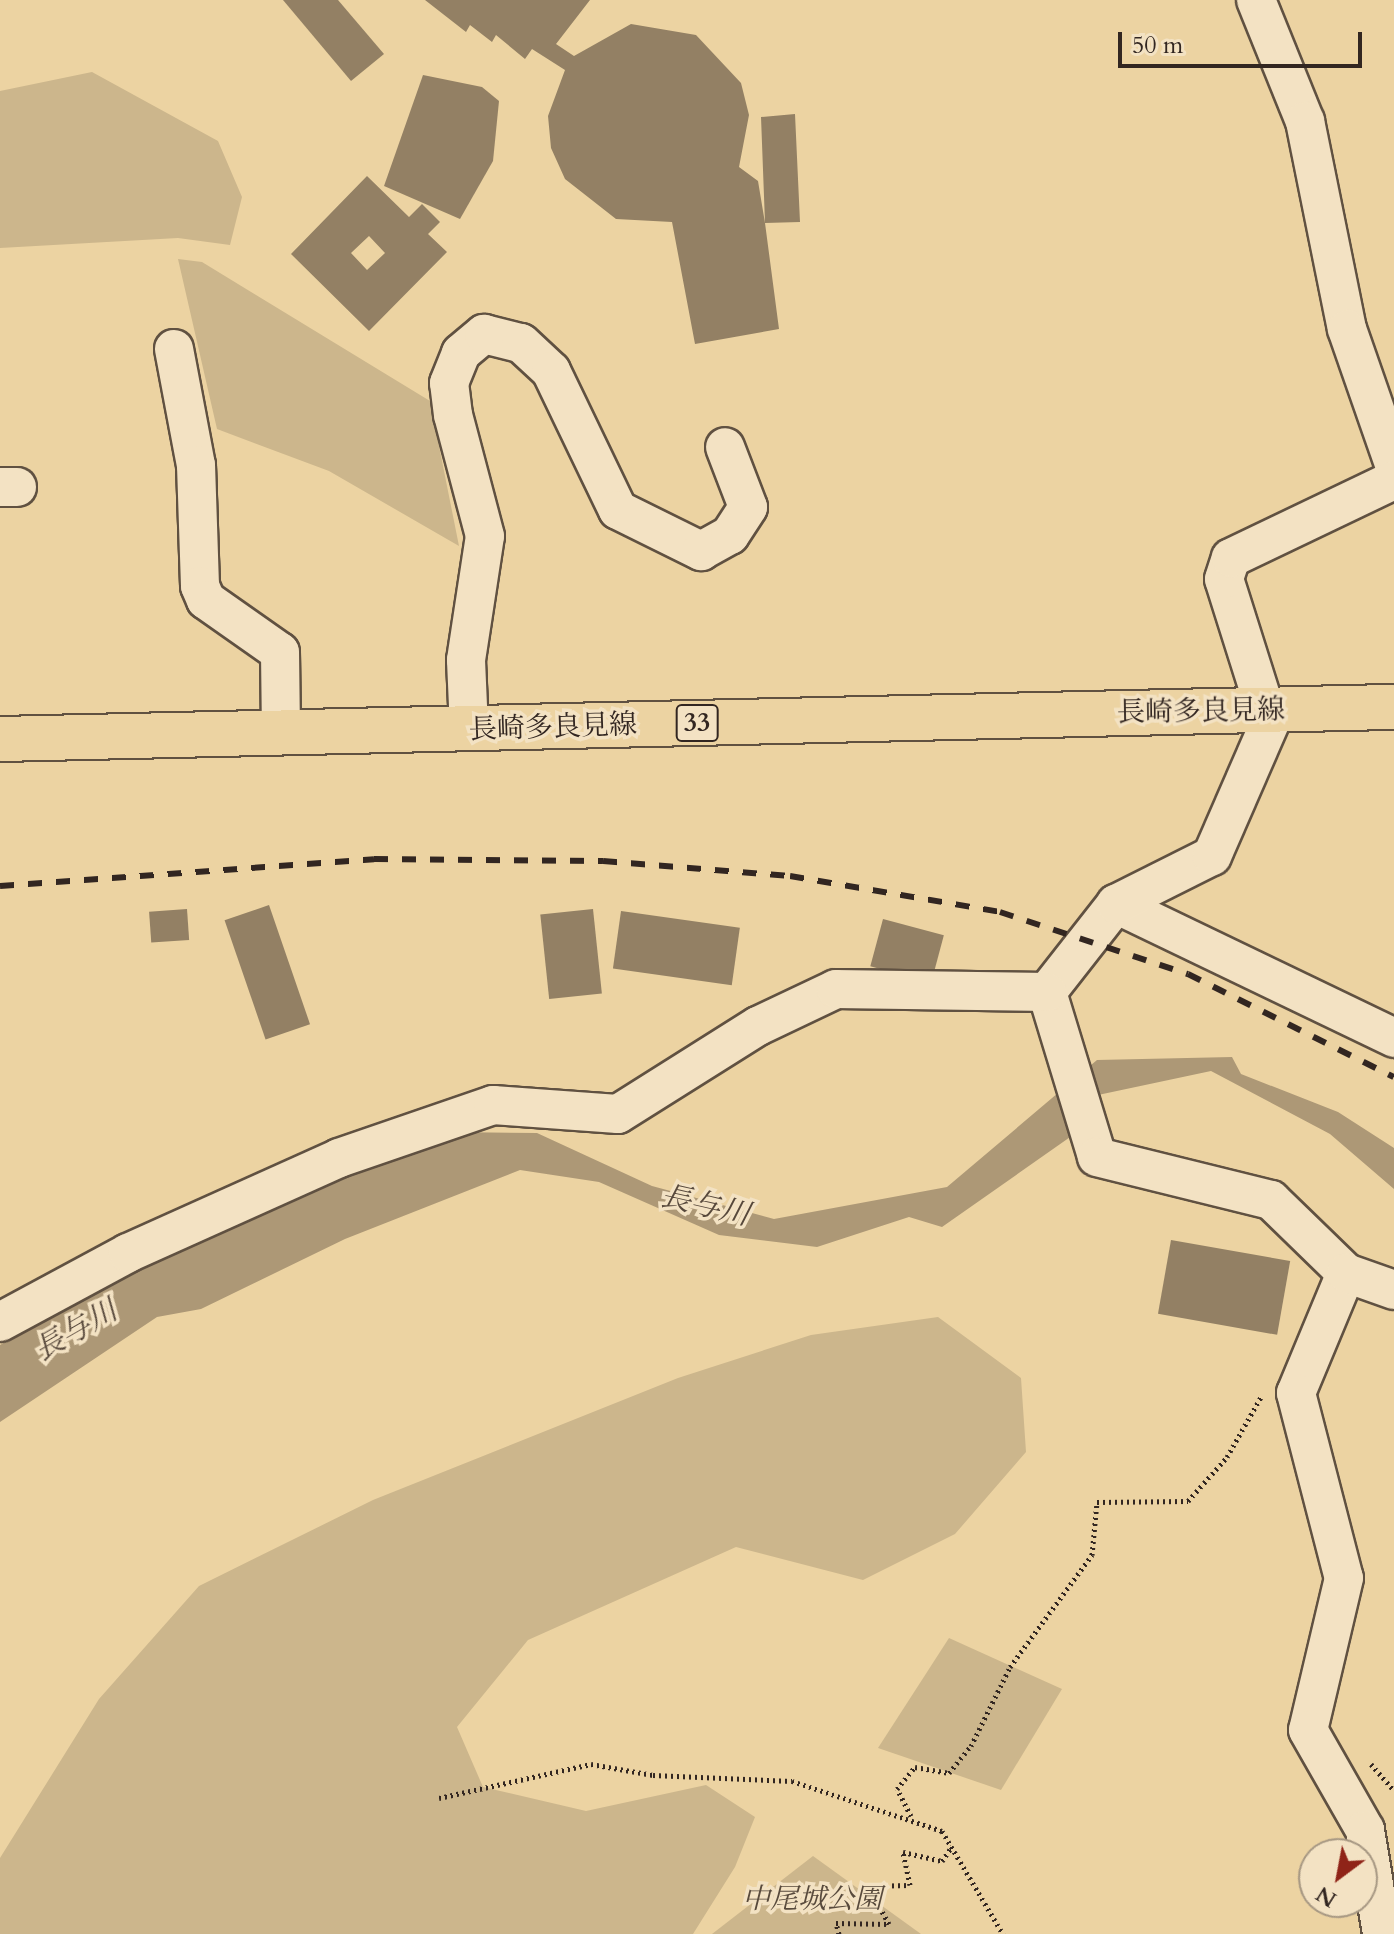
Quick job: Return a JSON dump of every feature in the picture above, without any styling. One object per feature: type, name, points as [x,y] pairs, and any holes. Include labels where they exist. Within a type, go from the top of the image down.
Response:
[{"type":"main road","name":"長崎多良見線","points":[[0,739],[1394,707]]},
{"type":"street","points":[[1256,0],[1305,121],[1347,329],[1394,464]]},
{"type":"street","points":[[469,729],[466,660],[485,536],[453,415],[449,383],[461,353],[484,334],[521,343],[551,371],[618,510],[701,551],[730,535],[748,507],[725,447]]},
{"type":"street","points":[[174,349],[196,465],[200,586],[206,600],[280,652],[281,733]]},
{"type":"street","points":[[1047,992],[1116,904],[1212,856],[1271,709],[1224,579],[1231,558],[1394,480]]},
{"type":"street","points":[[1116,904],[1394,1038]]},
{"type":"street","points":[[0,1322],[128,1253],[339,1158],[493,1105],[618,1114],[758,1026],[836,989],[1047,992]]},
{"type":"street","points":[[1047,992],[1097,1157],[1271,1200],[1346,1273],[1394,1290]]},
{"type":"street","points":[[1346,1273],[1296,1393],[1344,1578],[1308,1730],[1365,1830],[1382,1934]]},
{"type":"path","points":[[911,1816],[897,1789],[915,1767],[949,1773],[971,1746],[1010,1667],[1092,1555],[1097,1502],[1188,1501],[1227,1457],[1258,1397],[1296,1393]]},
{"type":"path","points":[[439,1798],[591,1764],[653,1775],[792,1781],[911,1816],[942,1831],[1003,1934]]},
{"type":"path","points":[[839,1934],[836,1923],[889,1924],[868,1886],[910,1885],[903,1852],[942,1861],[952,1846]]},
{"type":"green space","points":[[92,72],[218,141],[242,197],[230,245],[178,238],[0,248],[0,91]]},
{"type":"green space","points":[[178,259],[202,262],[430,401],[459,546],[329,471],[217,429]]},
{"type":"green space","points":[[938,1317],[1021,1378],[1026,1452],[955,1534],[863,1580],[736,1547],[528,1640],[457,1727],[483,1787],[586,1811],[706,1785],[755,1817],[735,1867],[693,1934],[0,1934],[0,1858],[99,1699],[199,1586],[373,1500],[678,1378],[811,1335]]},
{"type":"green space","points":[[949,1638],[1062,1689],[1001,1790],[878,1748]]},
{"type":"green space","name":"中尾城公園","points":[[813,1856],[921,1934],[712,1934]]},
{"type":"water","name":"長与川","points":[[1232,1057],[1241,1074],[1338,1112],[1394,1148],[1394,1189],[1330,1134],[1211,1071],[1098,1095],[1083,1128],[942,1227],[909,1217],[817,1247],[719,1235],[599,1182],[520,1170],[345,1239],[201,1309],[157,1317],[0,1422],[0,1345],[172,1246],[449,1132],[537,1133],[652,1186],[774,1219],[947,1187],[1097,1060]]},
{"type":"building","points":[[283,0],[338,0],[384,54],[351,81]]},
{"type":"building","points":[[425,0],[590,0],[556,44],[574,56],[631,24],[696,35],[741,83],[749,115],[739,167],[758,181],[779,329],[695,344],[672,222],[616,219],[565,179],[551,148],[548,116],[565,70],[532,49],[525,59],[496,35],[492,42],[470,25],[466,32]]},
{"type":"building","points":[[423,75],[482,87],[499,101],[493,161],[460,219],[384,186]]},
{"type":"building","points":[[795,114],[800,222],[765,223],[761,117]]},
{"type":"building","points":[[367,176],[409,217],[422,204],[440,222],[428,234],[447,252],[369,331],[291,254]],"holes":[[[369,236],[385,253],[367,270],[351,253]]]},
{"type":"building","points":[[269,905],[310,1024],[266,1039],[225,920]]},
{"type":"building","points":[[187,909],[189,940],[151,943],[149,912]]},
{"type":"building","points":[[593,909],[602,994],[549,999],[540,915]]},
{"type":"building","points":[[621,911],[740,928],[732,985],[613,968]]},
{"type":"building","points":[[883,919],[944,935],[931,983],[870,966]]},
{"type":"building","points":[[1171,1240],[1290,1261],[1277,1335],[1158,1314]]},
{"type":"railway","points":[[0,886],[374,859],[603,861],[790,876],[1000,912],[1188,974],[1394,1077]]}]
